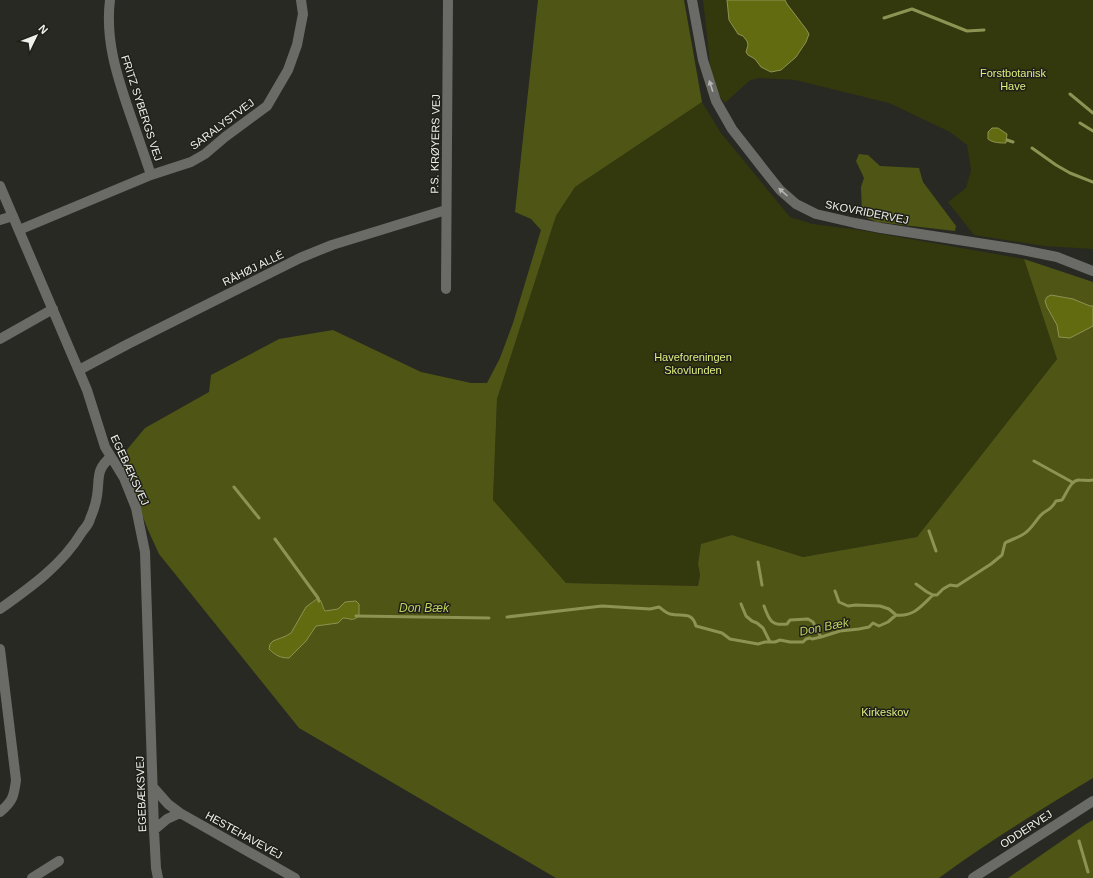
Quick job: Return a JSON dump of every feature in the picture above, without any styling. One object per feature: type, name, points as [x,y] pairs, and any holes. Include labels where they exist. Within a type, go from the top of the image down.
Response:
[{"type":"street","name":"FRITZ SYBERGS VEJ","points":[[110,0],[108,12],[109,28],[116,74],[151,175]]},
{"type":"street","name":"SARALYSTVEJ","points":[[19,230],[151,175],[191,162],[205,154],[267,106],[288,70],[297,45],[302,14],[301,0]]},
{"type":"street","name":"P.S. KRØYERS VEJ","points":[[446,289],[448,0]]},
{"type":"street","name":"SKOVRIDERVEJ","points":[[692,0],[703,60],[716,101],[732,129],[780,190],[796,204],[816,214],[881,228],[1017,249],[1057,257],[1093,272]]},
{"type":"street","name":"EGEBÆKSVEJ","points":[[0,186],[79,370],[105,447],[124,478],[136,508],[145,552],[154,830],[158,878]]},
{"type":"street","name":"RÅHØJ ALLÉ","points":[[79,370],[300,258],[332,245],[446,210]]},
{"type":"street","points":[[0,220],[13,216]]},
{"type":"street","points":[[0,339],[53,309]]},
{"type":"street","points":[[0,608],[38,582],[75,544],[90,520],[97,496],[100,470],[104,462],[111,457]]},
{"type":"street","points":[[0,649],[16,780],[14,795],[8,805],[0,812]]},
{"type":"street","name":"HESTEHAVEVEJ","points":[[153,787],[168,804],[180,813],[295,878]]},
{"type":"street","name":"ODDERVEJ","points":[[973,878],[1093,801]]},
{"type":"street","points":[[154,830],[167,819],[180,813]]},
{"type":"street","points":[[32,878],[59,861]]},
{"type":"green space","name":"Kirkeskov","points":[[538,0],[684,0],[702,102],[575,187],[556,216],[497,399],[493,500],[566,583],[698,586],[700,575],[698,564],[701,544],[732,535],[803,557],[917,537],[1057,359],[1024,259],[1093,282],[1093,778],[995,839],[939,878],[556,878],[299,728],[159,554],[120,458],[145,428],[209,392],[211,375],[279,339],[333,330],[421,372],[471,383],[487,383],[500,358],[513,323],[541,230],[531,219],[515,212]],"holes":[[[318,598],[323,605],[323,609],[325,611],[338,609],[345,602],[352,601],[346,618],[316,626],[273,641],[291,633],[312,602]]]},
{"type":"green space","name":"Forstbotanisk Have","points":[[703,0],[1093,0],[1093,249],[1044,246],[974,235],[948,202],[966,188],[971,170],[967,145],[950,132],[889,103],[795,80],[758,78],[749,81],[725,103],[719,96],[711,74]]},
{"type":"green space","name":"Haveforeningen Skovlunden","points":[[702,102],[721,133],[790,217],[813,224],[859,230],[1024,259],[1057,359],[917,537],[803,557],[732,535],[698,564],[700,575],[698,586],[566,583],[493,500],[497,399],[556,216],[575,187]]},
{"type":"green space","points":[[859,154],[868,155],[880,166],[919,168],[923,182],[956,226],[955,231],[877,222],[862,216],[861,187],[864,178],[856,161]]},
{"type":"green space","points":[[1093,820],[1093,878],[1008,878],[1086,824]]},
{"type":"shaded area","points":[[727,0],[785,0],[809,34],[806,42],[796,57],[781,70],[771,72],[761,67],[755,59],[748,55],[746,52],[748,45],[747,41],[743,36],[738,34],[729,20]]},
{"type":"shaded area","points":[[992,128],[998,128],[1007,134],[1006,143],[994,142],[988,139],[988,132]]},
{"type":"shaded area","points":[[1051,295],[1073,299],[1093,306],[1093,326],[1070,338],[1059,337],[1057,325],[1045,301],[1047,297]]},
{"type":"shaded area","points":[[318,598],[321,601],[325,611],[338,609],[345,602],[356,601],[359,604],[359,616],[353,619],[343,618],[338,623],[316,626],[306,641],[289,658],[280,657],[271,651],[269,649],[270,644],[273,641],[291,633],[306,607]]},
{"type":"waterway","points":[[884,18],[912,9],[967,31],[984,30]]},
{"type":"waterway","points":[[1070,94],[1093,113]]},
{"type":"waterway","points":[[1080,123],[1093,131]]},
{"type":"waterway","points":[[1007,140],[1013,142]]},
{"type":"waterway","points":[[1032,148],[1070,173],[1093,182]]},
{"type":"waterway","points":[[1034,461],[1072,482]]},
{"type":"waterway","name":"Don Bæk","points":[[507,617],[602,606],[650,609],[659,607],[670,614],[689,616],[692,618],[696,626],[722,633],[730,639],[758,644],[780,640],[803,642],[806,639],[821,637],[840,631],[869,627],[873,623],[879,626],[888,622],[896,615],[908,614],[917,610],[933,595],[937,595],[950,585],[957,586],[991,564],[1002,555],[1005,543],[1020,536],[1032,527],[1040,516],[1050,509],[1056,501],[1062,500],[1074,482],[1077,480],[1093,480]]},
{"type":"waterway","points":[[234,487],[259,518]]},
{"type":"waterway","points":[[929,531],[936,551]]},
{"type":"waterway","points":[[275,539],[319,601]]},
{"type":"waterway","points":[[758,562],[762,585]]},
{"type":"waterway","points":[[916,584],[933,595]]},
{"type":"waterway","points":[[835,591],[839,602],[848,606],[880,606],[889,609],[896,615]]},
{"type":"waterway","points":[[741,604],[746,616],[763,628],[770,642]]},
{"type":"waterway","points":[[764,606],[767,615],[774,623],[787,624],[790,620],[808,619],[813,622],[821,637]]},
{"type":"waterway","name":"Don Bæk","points":[[356,616],[489,618]]},
{"type":"waterway","points":[[1079,841],[1088,872]]}]
